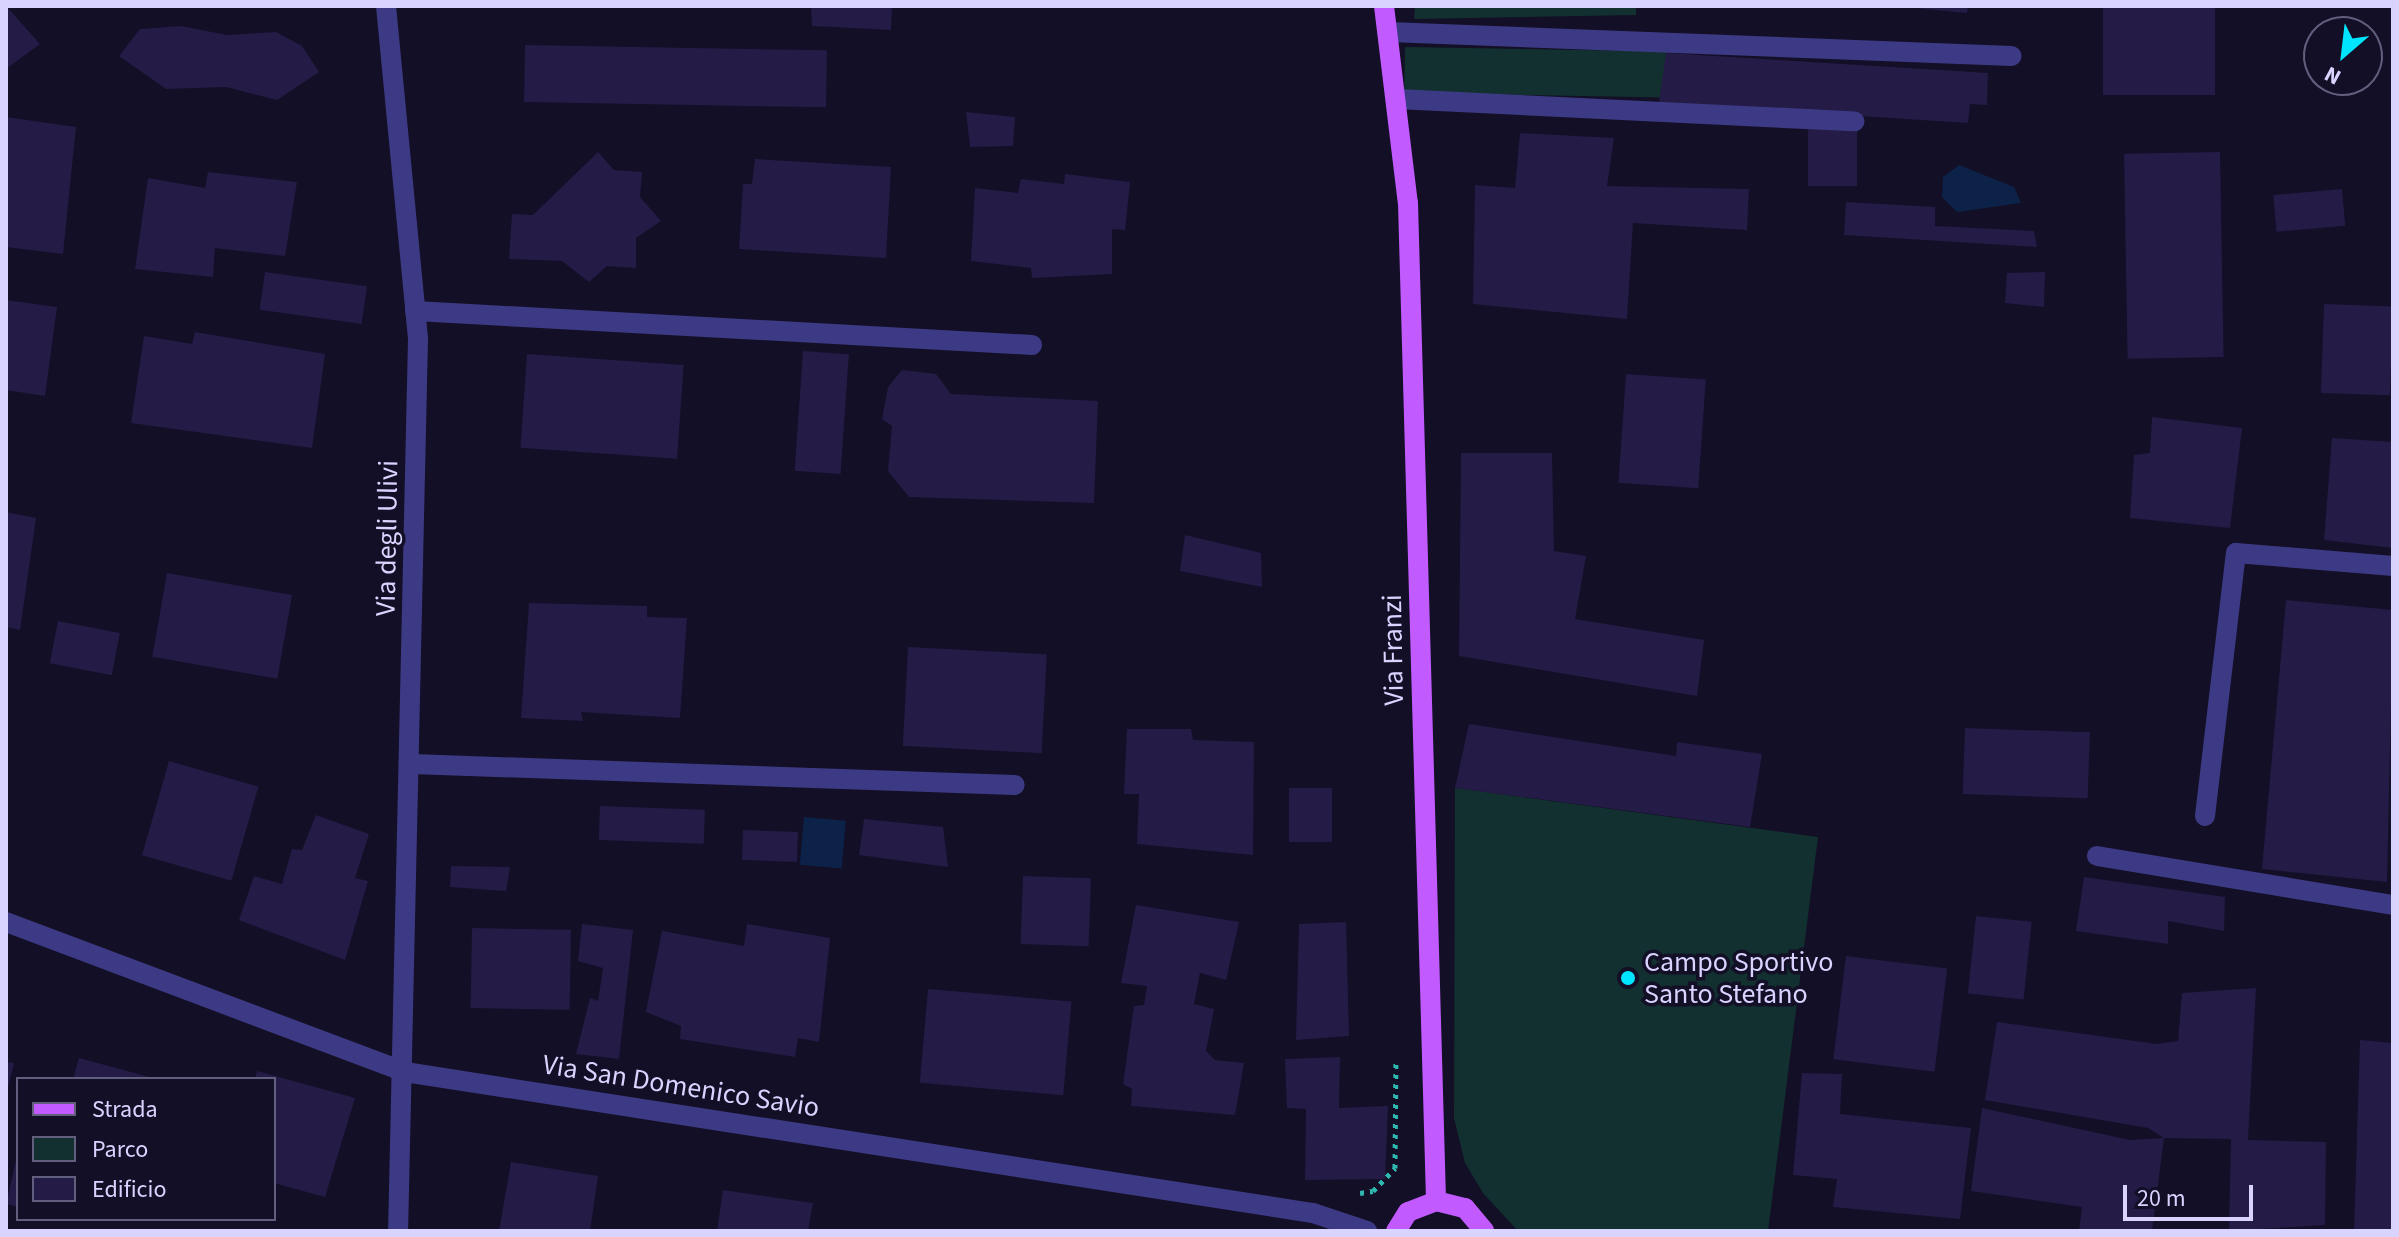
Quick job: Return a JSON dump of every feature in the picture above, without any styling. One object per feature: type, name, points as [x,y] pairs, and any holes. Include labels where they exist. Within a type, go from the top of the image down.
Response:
[{"type":"main road","name":"Via Franzi","points":[[1384,6],[1408,203],[1436,1201]]},
{"type":"main road","points":[[1396,1231],[1408,1212],[1436,1201],[1465,1208],[1484,1231]]},
{"type":"street","name":"Via degli Ulivi","points":[[386,6],[415,311],[412,764],[398,1231]]},
{"type":"street","points":[[1389,32],[2012,56]]},
{"type":"street","points":[[1397,99],[1854,121]]},
{"type":"street","points":[[415,311],[1032,345]]},
{"type":"street","points":[[2205,816],[2236,553],[2393,566]]},
{"type":"street","points":[[412,764],[1015,785]]},
{"type":"street","points":[[2097,856],[2393,905]]},
{"type":"street","name":"Via San Domenico Savio","points":[[6,922],[405,1072],[1313,1213],[1367,1231]]},
{"type":"path","points":[[1349,1195],[1373,1191],[1395,1168],[1396,1044]]},
{"type":"green space","points":[[1415,6],[1636,6],[1636,15],[1414,19]]},
{"type":"green space","points":[[1405,47],[1666,52],[1665,98],[1404,93]]},
{"type":"green space","name":"Campo Sportivo Santo Stefano","points":[[1455,788],[1818,837],[1768,1231],[1518,1231],[1483,1193],[1465,1163],[1454,1118]]},
{"type":"water","points":[[1959,165],[2014,187],[2021,203],[1957,212],[1942,197],[1943,177]]},
{"type":"water","points":[[804,817],[846,821],[842,868],[800,865]]},
{"type":"building","points":[[6,6],[40,44],[6,69]]},
{"type":"building","points":[[811,6],[892,6],[891,30],[812,26]]},
{"type":"building","points":[[1894,6],[1968,6],[1967,13]]},
{"type":"building","points":[[2103,6],[2215,6],[2215,95],[2103,95]]},
{"type":"building","points":[[181,26],[227,35],[276,32],[302,46],[319,72],[277,100],[226,87],[166,89],[119,56],[140,29]]},
{"type":"building","points":[[525,45],[827,50],[826,107],[524,102]]},
{"type":"building","points":[[1666,53],[1988,73],[1987,105],[1970,104],[1968,123],[1659,103]]},
{"type":"building","points":[[966,112],[1015,117],[1013,146],[970,147]]},
{"type":"building","points":[[6,117],[76,127],[63,254],[6,247]]},
{"type":"building","points":[[1808,127],[1857,127],[1857,186],[1808,186]]},
{"type":"building","points":[[1520,133],[1614,138],[1607,186],[1749,189],[1747,230],[1633,223],[1627,319],[1473,304],[1475,185],[1515,188]]},
{"type":"building","points":[[598,152],[614,170],[642,172],[640,197],[661,221],[636,238],[636,268],[607,266],[589,282],[562,261],[509,259],[512,214],[533,215]]},
{"type":"building","points":[[2220,152],[2224,357],[2128,359],[2124,154]]},
{"type":"building","points":[[755,159],[891,167],[886,258],[739,249],[743,184],[752,184]]},
{"type":"building","points":[[208,172],[297,182],[285,256],[215,248],[213,277],[135,269],[148,178],[205,188]]},
{"type":"building","points":[[1065,174],[1130,182],[1125,230],[1112,229],[1112,274],[1032,278],[1031,268],[971,261],[975,188],[1018,193],[1021,179],[1064,184]]},
{"type":"building","points":[[2342,189],[2345,226],[2276,232],[2273,195]]},
{"type":"building","points":[[1846,202],[1935,207],[1935,226],[2034,231],[2037,247],[1844,235]]},
{"type":"building","points":[[265,272],[367,286],[362,324],[260,310]]},
{"type":"building","points":[[2045,272],[2044,307],[2005,303],[2007,273]]},
{"type":"building","points":[[6,300],[57,307],[45,396],[6,390]]},
{"type":"building","points":[[2324,304],[2393,306],[2390,395],[2321,393]]},
{"type":"building","points":[[195,332],[325,354],[312,448],[131,423],[144,336],[192,344]]},
{"type":"building","points":[[803,351],[849,354],[841,474],[795,471]]},
{"type":"building","points":[[527,354],[684,365],[677,459],[520,448]]},
{"type":"building","points":[[902,370],[936,374],[951,394],[1098,401],[1094,503],[909,497],[888,471],[892,426],[882,419],[888,387]]},
{"type":"building","points":[[1626,374],[1706,380],[1698,488],[1618,483]]},
{"type":"building","points":[[2152,417],[2242,428],[2230,528],[2130,518],[2134,455],[2150,453]]},
{"type":"building","points":[[2332,438],[2393,442],[2393,548],[2324,540]]},
{"type":"building","points":[[1461,453],[1552,453],[1554,551],[1586,556],[1575,619],[1704,640],[1697,696],[1459,656]]},
{"type":"building","points":[[6,512],[36,518],[20,630],[6,627]]},
{"type":"building","points":[[1185,535],[1261,553],[1262,587],[1180,571]]},
{"type":"building","points":[[167,573],[292,595],[277,679],[152,657]]},
{"type":"building","points":[[2286,600],[2393,610],[2387,882],[2262,869]]},
{"type":"building","points":[[529,603],[647,606],[647,617],[687,618],[680,718],[581,712],[583,721],[521,718]]},
{"type":"building","points":[[58,621],[120,633],[112,675],[50,663]]},
{"type":"building","points":[[908,647],[1047,654],[1042,753],[903,746]]},
{"type":"building","points":[[1469,724],[1676,756],[1677,742],[1762,754],[1750,827],[1455,788]]},
{"type":"building","points":[[1965,728],[2090,732],[2088,798],[1963,794]]},
{"type":"building","points":[[1127,729],[1191,729],[1193,740],[1254,742],[1253,855],[1137,844],[1139,794],[1124,794]]},
{"type":"building","points":[[169,761],[258,787],[231,881],[142,855]]},
{"type":"building","points":[[1289,788],[1332,788],[1332,842],[1289,842]]},
{"type":"building","points":[[600,806],[705,810],[704,844],[599,840]]},
{"type":"building","points":[[316,815],[369,834],[355,878],[368,881],[345,960],[239,920],[254,876],[282,884],[292,849],[302,850]]},
{"type":"building","points":[[864,819],[943,827],[948,867],[859,855]]},
{"type":"building","points":[[743,830],[798,832],[797,862],[742,860]]},
{"type":"building","points":[[451,866],[510,867],[506,891],[450,887]]},
{"type":"building","points":[[1023,876],[1091,878],[1089,946],[1021,944]]},
{"type":"building","points":[[2084,877],[2225,897],[2224,931],[2168,921],[2168,944],[2076,931]]},
{"type":"building","points":[[1136,905],[1239,922],[1226,980],[1200,973],[1194,1004],[1214,1009],[1206,1051],[1215,1060],[1244,1063],[1235,1115],[1131,1106],[1132,1089],[1123,1084],[1134,1006],[1144,1005],[1147,986],[1121,983]]},
{"type":"building","points":[[1976,916],[2032,922],[2024,999],[1968,994]]},
{"type":"building","points":[[1346,922],[1349,1036],[1296,1040],[1299,924]]},
{"type":"building","points":[[582,924],[633,930],[619,1059],[576,1054],[590,998],[598,1001],[603,968],[578,961]]},
{"type":"building","points":[[747,924],[830,938],[819,1042],[798,1038],[795,1057],[680,1039],[681,1026],[646,1012],[662,931],[744,946]]},
{"type":"building","points":[[472,928],[571,930],[570,1010],[471,1008]]},
{"type":"building","points":[[1846,956],[1947,968],[1935,1072],[1833,1059]]},
{"type":"building","points":[[2256,988],[2248,1140],[2326,1142],[2325,1225],[2229,1231],[2231,1139],[2164,1138],[2148,1128],[1985,1100],[1997,1022],[2157,1044],[2178,1041],[2182,993]]},
{"type":"building","points":[[928,989],[1071,1002],[1063,1095],[920,1083]]},
{"type":"building","points":[[2360,1040],[2393,1043],[2393,1231],[2354,1231]]},
{"type":"building","points":[[1340,1057],[1339,1108],[1388,1106],[1385,1179],[1305,1180],[1306,1109],[1287,1108],[1285,1059]]},
{"type":"building","points":[[79,1058],[149,1077],[74,1077]]},
{"type":"building","points":[[6,1062],[14,1063],[7,1091],[6,1091]]},
{"type":"building","points":[[257,1071],[355,1098],[325,1197],[276,1184],[276,1077],[256,1077]]},
{"type":"building","points":[[1802,1073],[1842,1074],[1840,1114],[1971,1128],[1960,1219],[1833,1207],[1837,1179],[1793,1175]]},
{"type":"building","points":[[1982,1108],[2130,1140],[2164,1138],[2152,1231],[2079,1231],[2082,1207],[1971,1191]]},
{"type":"building","points":[[16,1161],[16,1206],[6,1204]]},
{"type":"building","points":[[511,1162],[598,1176],[590,1231],[499,1231]]},
{"type":"building","points":[[723,1190],[813,1203],[808,1231],[717,1231]]},
{"type":"place","name":"Campo Sportivo Santo Stefano","points":[[1628,978]]}]
